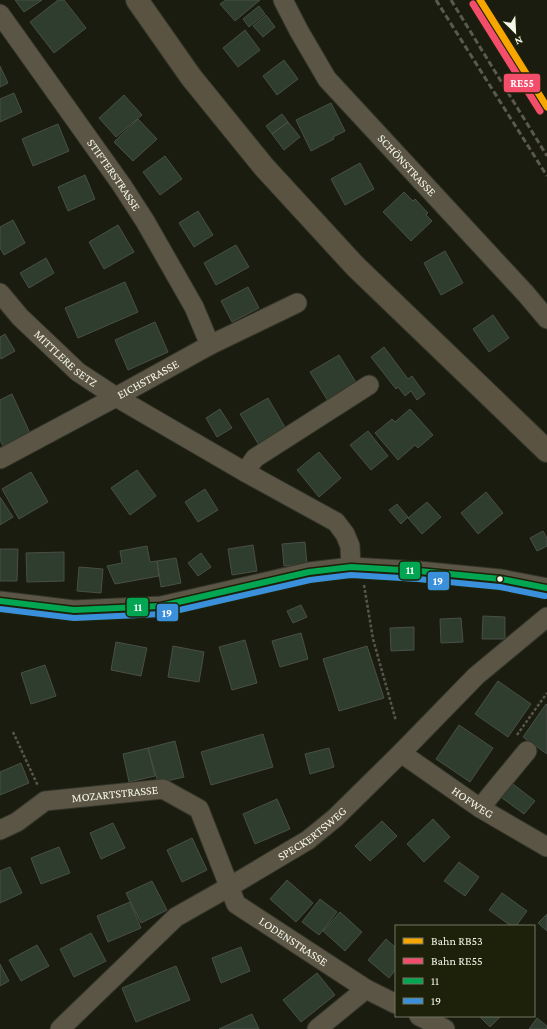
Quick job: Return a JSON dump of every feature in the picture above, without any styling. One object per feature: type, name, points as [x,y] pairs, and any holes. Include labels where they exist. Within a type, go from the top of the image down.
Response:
[{"type":"main road","points":[[137,0],[191,77],[264,167],[355,266],[547,451]]},
{"type":"street","name":"SCHÖNSTRASSE","points":[[282,0],[327,79],[547,319]]},
{"type":"street","name":"STIFTERSTRASSE","points":[[0,14],[121,184],[145,221],[194,307],[210,345]]},
{"type":"street","name":"MITTLERE SETZ","points":[[0,293],[20,317],[78,372],[116,397],[245,472],[336,522],[345,534],[350,546],[351,567]]},
{"type":"street","name":"EICHSTRASSE","points":[[0,459],[210,345],[297,303]]},
{"type":"street","points":[[245,472],[255,458],[369,385]]},
{"type":"street","points":[[0,601],[74,610],[162,606],[309,572],[351,567],[419,571],[501,579],[547,588]]},
{"type":"street","name":"SPECKERTSWEG","points":[[60,1029],[176,917],[308,840],[335,818],[476,676],[547,617]]},
{"type":"street","points":[[480,808],[526,750]]},
{"type":"street","name":"HOFWEG","points":[[401,753],[480,808],[547,846]]},
{"type":"street","name":"MOZARTSTRASSE","points":[[45,801],[163,789],[199,809],[228,887]]},
{"type":"street","points":[[0,830],[16,822],[45,801]]},
{"type":"street","name":"LODENSTRASSE","points":[[228,887],[236,904],[366,989],[395,1004]]},
{"type":"street","points":[[317,1029],[366,989]]},
{"type":"street","points":[[422,1017],[445,1029]]},
{"type":"path","points":[[351,567],[363,580],[373,639],[396,721]]},
{"type":"path","points":[[526,750],[513,741],[547,693]]},
{"type":"path","points":[[13,732],[45,801]]},
{"type":"building","points":[[15,0],[42,0],[24,12]]},
{"type":"building","points":[[58,0],[64,0],[86,28],[54,53],[30,22]]},
{"type":"building","points":[[226,0],[260,0],[235,21],[220,4]]},
{"type":"building","points":[[259,6],[265,14],[249,27],[243,19]]},
{"type":"building","points":[[266,15],[275,27],[263,37],[253,26]]},
{"type":"building","points":[[245,30],[260,50],[238,67],[223,48]]},
{"type":"building","points":[[284,60],[298,79],[277,95],[263,76]]},
{"type":"building","points":[[0,66],[8,83],[0,87]]},
{"type":"building","points":[[14,93],[22,112],[0,122],[0,99]]},
{"type":"building","points":[[124,95],[142,115],[116,137],[99,118]]},
{"type":"building","points":[[331,103],[345,131],[333,137],[334,139],[311,151],[296,120]]},
{"type":"building","points":[[282,114],[288,122],[272,134],[266,126]]},
{"type":"building","points":[[138,119],[157,139],[133,161],[114,142]]},
{"type":"building","points":[[288,122],[300,137],[284,150],[272,134]]},
{"type":"building","points":[[58,124],[69,151],[33,166],[22,139]]},
{"type":"building","points":[[165,156],[182,179],[160,195],[143,172]]},
{"type":"building","points":[[360,163],[374,189],[345,205],[331,179]]},
{"type":"building","points":[[85,175],[95,199],[68,211],[58,187]]},
{"type":"building","points":[[404,192],[413,201],[415,199],[428,213],[426,215],[432,221],[411,241],[383,212]]},
{"type":"building","points":[[198,211],[213,235],[194,247],[179,223]]},
{"type":"building","points":[[13,220],[25,243],[4,255],[0,248],[0,227]]},
{"type":"building","points":[[118,225],[134,252],[104,269],[89,242]]},
{"type":"building","points":[[236,245],[249,267],[216,285],[204,263]]},
{"type":"building","points":[[445,251],[463,283],[441,295],[424,263]]},
{"type":"building","points":[[46,258],[54,273],[29,288],[20,273]]},
{"type":"building","points":[[125,282],[138,312],[78,338],[65,308]]},
{"type":"building","points":[[248,287],[259,308],[232,322],[221,301]]},
{"type":"building","points":[[493,315],[509,338],[489,352],[473,329]]},
{"type":"building","points":[[155,322],[168,352],[128,370],[115,340]]},
{"type":"building","points":[[5,334],[15,351],[1,359],[0,337]]},
{"type":"building","points":[[384,347],[408,379],[412,376],[425,394],[417,400],[411,391],[405,396],[398,387],[396,389],[371,357]]},
{"type":"building","points":[[339,355],[357,384],[328,401],[310,372]]},
{"type":"building","points":[[12,394],[30,433],[3,446],[0,440],[0,400]]},
{"type":"building","points":[[268,398],[286,429],[259,445],[240,414]]},
{"type":"building","points":[[220,409],[232,428],[217,437],[206,418]]},
{"type":"building","points":[[410,409],[433,435],[418,448],[415,445],[398,460],[375,433],[392,419],[395,422]]},
{"type":"building","points":[[368,431],[388,456],[371,470],[350,445]]},
{"type":"building","points":[[319,452],[341,478],[319,497],[297,470]]},
{"type":"building","points":[[137,470],[156,496],[130,515],[111,488]]},
{"type":"building","points":[[31,472],[48,502],[19,519],[2,489]]},
{"type":"building","points":[[205,489],[218,510],[198,522],[185,502]]},
{"type":"building","points":[[486,492],[503,513],[478,534],[461,513]]},
{"type":"building","points":[[0,497],[13,517],[0,525]]},
{"type":"building","points":[[427,502],[441,517],[422,534],[408,518]]},
{"type":"building","points":[[397,504],[408,517],[401,524],[389,510]]},
{"type":"building","points":[[543,531],[547,538],[547,546],[537,551],[530,538]]},
{"type":"building","points":[[305,542],[307,564],[284,566],[282,544]]},
{"type":"building","points":[[253,545],[257,571],[232,575],[228,549]]},
{"type":"building","points":[[147,546],[150,562],[157,561],[159,576],[115,584],[107,566],[122,563],[120,551]]},
{"type":"building","points":[[0,549],[18,549],[17,581],[0,581]]},
{"type":"building","points":[[64,552],[64,581],[27,582],[26,553]]},
{"type":"building","points":[[201,553],[211,567],[198,576],[188,563]]},
{"type":"building","points":[[176,558],[181,583],[161,587],[157,561]]},
{"type":"building","points":[[79,567],[103,569],[101,593],[77,591]]},
{"type":"building","points":[[301,605],[307,617],[293,623],[287,611]]},
{"type":"building","points":[[483,616],[505,617],[505,639],[482,639]]},
{"type":"building","points":[[461,618],[463,642],[441,643],[440,619]]},
{"type":"building","points":[[414,627],[414,650],[391,651],[390,628]]},
{"type":"building","points":[[301,633],[308,659],[280,667],[272,641]]},
{"type":"building","points":[[245,640],[257,683],[232,690],[219,647]]},
{"type":"building","points":[[116,642],[147,648],[141,676],[111,670]]},
{"type":"building","points":[[173,646],[204,652],[199,682],[168,677]]},
{"type":"building","points":[[367,646],[384,698],[339,711],[323,659]]},
{"type":"building","points":[[45,665],[56,696],[31,704],[21,673]]},
{"type":"building","points":[[498,681],[531,704],[508,737],[475,714]]},
{"type":"building","points":[[546,704],[547,705],[547,754],[523,737]]},
{"type":"building","points":[[459,725],[493,748],[470,782],[436,759]]},
{"type":"building","points":[[263,734],[273,767],[211,785],[201,752]]},
{"type":"building","points":[[175,741],[184,777],[158,783],[148,748]]},
{"type":"building","points":[[148,748],[155,776],[129,782],[123,754]]},
{"type":"building","points":[[329,748],[334,767],[310,774],[305,754]]},
{"type":"building","points":[[21,763],[29,783],[0,795],[0,772]]},
{"type":"building","points":[[509,781],[535,801],[524,814],[498,795]]},
{"type":"building","points":[[277,799],[290,829],[255,844],[243,814]]},
{"type":"building","points":[[433,819],[450,837],[424,862],[407,844]]},
{"type":"building","points":[[382,821],[397,836],[370,861],[355,846]]},
{"type":"building","points":[[113,823],[125,848],[101,859],[90,833]]},
{"type":"building","points":[[192,838],[207,870],[182,882],[167,850]]},
{"type":"building","points":[[59,847],[70,873],[41,884],[31,858]]},
{"type":"building","points":[[459,862],[479,877],[465,896],[444,881]]},
{"type":"building","points":[[10,867],[22,893],[0,903],[0,871]]},
{"type":"building","points":[[287,880],[313,903],[296,922],[270,899]]},
{"type":"building","points":[[152,881],[167,910],[141,923],[126,893]]},
{"type":"building","points":[[502,893],[527,911],[517,925],[510,925],[489,910]]},
{"type":"building","points":[[320,899],[337,912],[319,935],[302,922]]},
{"type":"building","points":[[130,902],[141,928],[108,942],[97,916]]},
{"type":"building","points":[[340,912],[362,932],[345,951],[323,931]]},
{"type":"building","points":[[547,914],[547,931],[538,923]]},
{"type":"building","points":[[91,933],[106,961],[74,977],[60,949]]},
{"type":"building","points":[[386,939],[395,947],[395,970],[389,978],[368,960]]},
{"type":"building","points":[[37,945],[49,966],[21,981],[9,960]]},
{"type":"building","points":[[241,947],[250,971],[221,983],[212,958]]},
{"type":"building","points":[[0,964],[9,981],[0,986]]},
{"type":"building","points":[[176,966],[190,1000],[136,1022],[122,988]]},
{"type":"building","points":[[317,973],[335,995],[301,1022],[283,1000]]},
{"type":"building","points":[[252,1014],[259,1029],[219,1029]]},
{"type":"building","points":[[480,1017],[500,1017],[490,1027]]},
{"type":"building","points":[[537,1018],[547,1026],[547,1029],[529,1029]]},
{"type":"railway","points":[[436,0],[547,176]]},
{"type":"railway","points":[[451,0],[547,156]]},
{"type":"rail line","name":"RB53","points":[[480,0],[547,107]]},
{"type":"rail line","name":"RE55","points":[[473,4],[540,111]]},
{"type":"transit line","name":"11","points":[[0,601],[74,610],[161,606],[309,572],[351,567],[419,571],[501,579],[547,588]]},
{"type":"transit line","name":"19","points":[[0,609],[74,618],[162,614],[310,580],[351,575],[418,579],[500,587],[545,596]]}]
